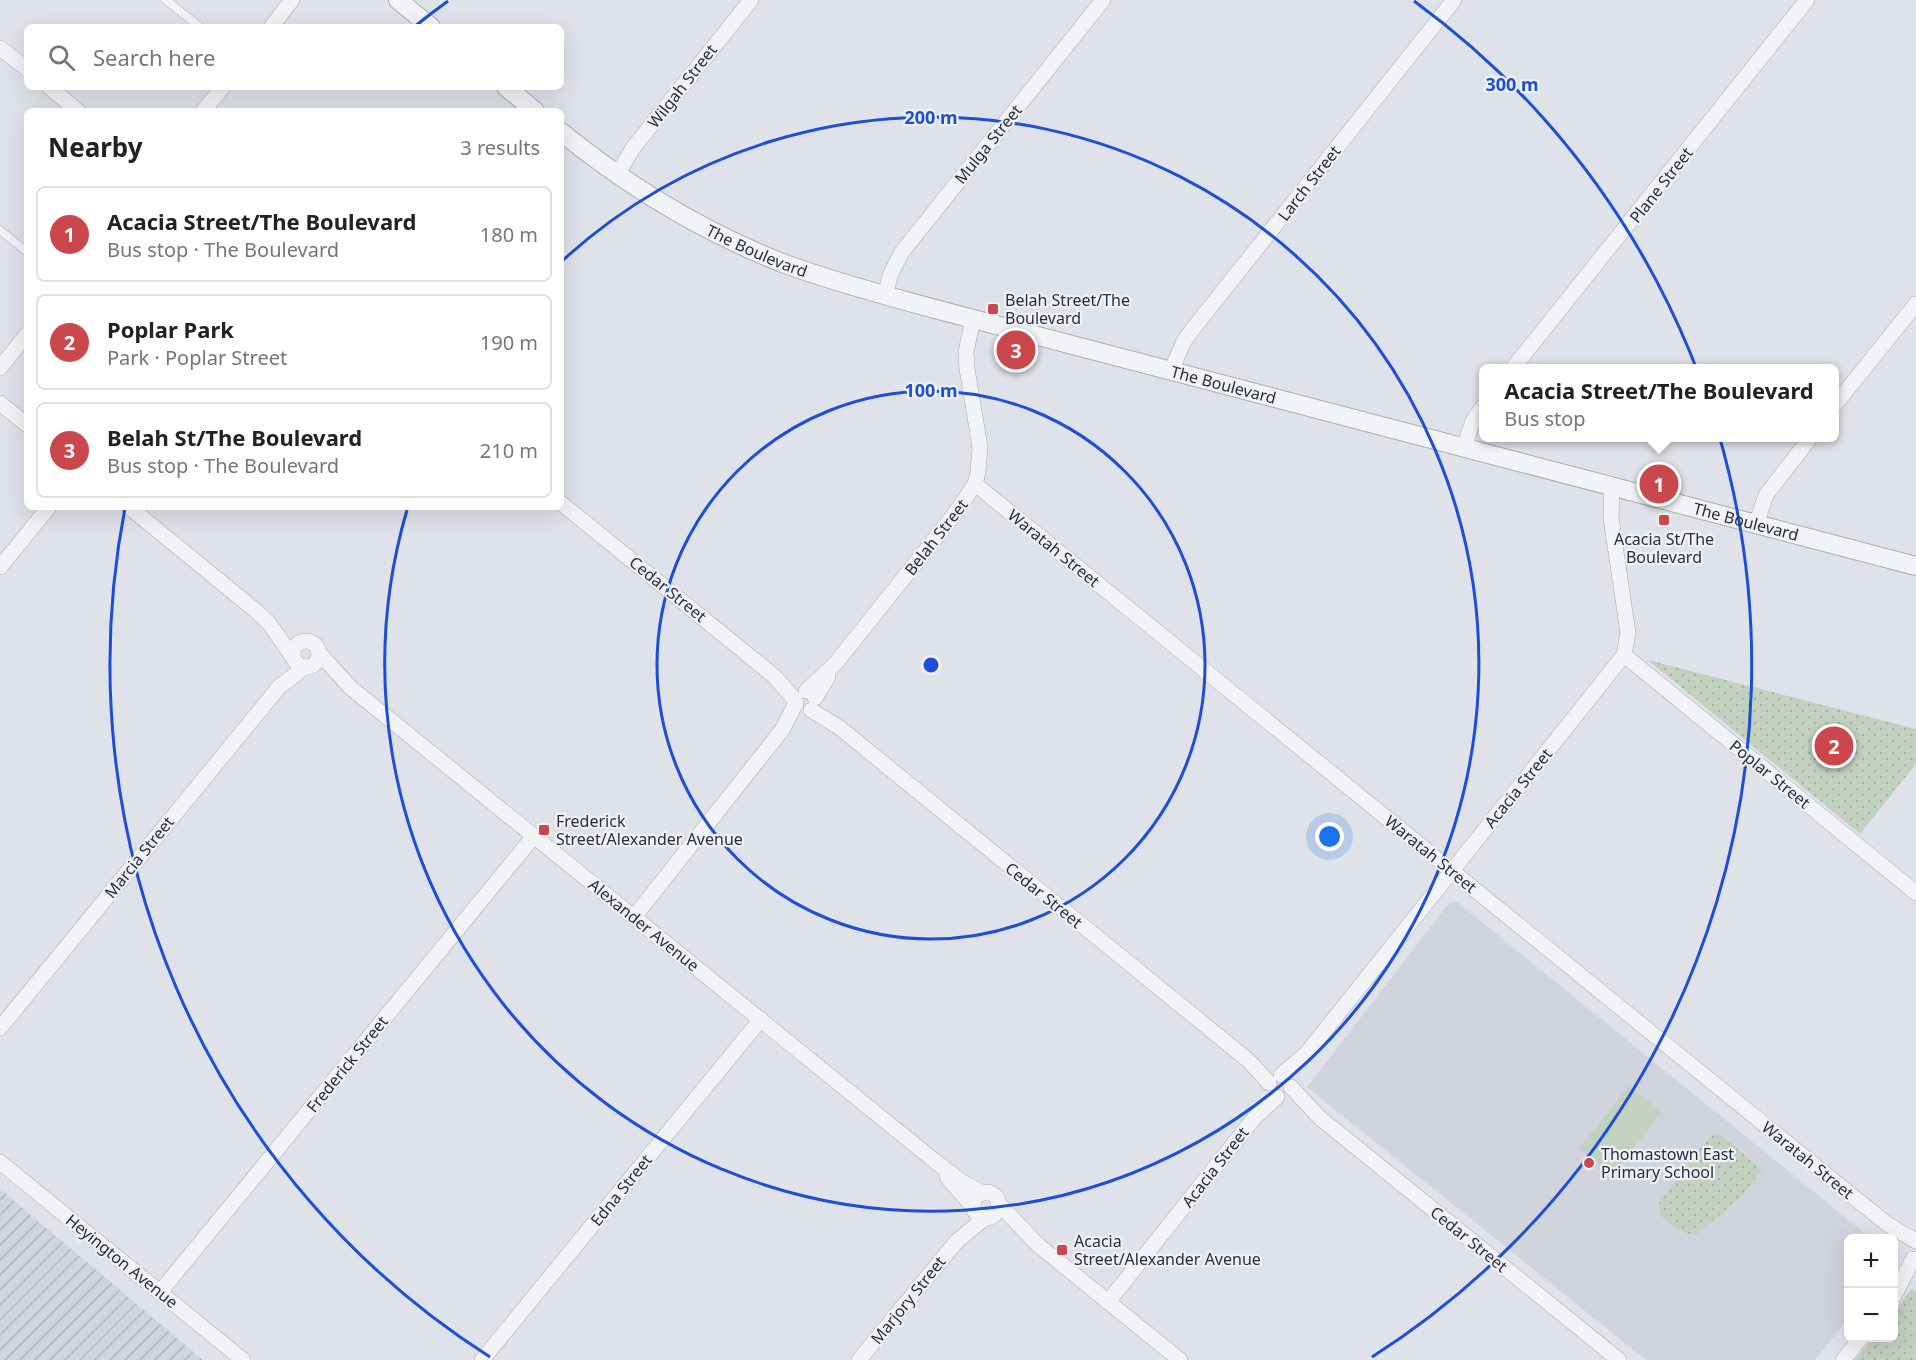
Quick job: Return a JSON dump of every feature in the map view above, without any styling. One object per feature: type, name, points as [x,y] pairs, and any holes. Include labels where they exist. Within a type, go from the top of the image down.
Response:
[{"type":"street","points":[[272,24],[292,0]]},
{"type":"street","points":[[398,0],[427,24]]},
{"type":"street","name":"Wilgah Street","points":[[617,175],[633,148],[751,0]]},
{"type":"street","name":"Mulga Street","points":[[885,296],[891,273],[902,252],[1103,0]]},
{"type":"street","name":"Larch Street","points":[[1171,370],[1184,341],[1192,330],[1454,0]]},
{"type":"street","name":"Plane Street","points":[[1517,364],[1807,0]]},
{"type":"street","points":[[0,48],[24,67]]},
{"type":"street","points":[[53,90],[74,108]]},
{"type":"street","points":[[206,108],[220,90]]},
{"type":"street","points":[[510,90],[531,108]]},
{"type":"street","name":"The Boulevard","points":[[564,134],[617,175],[686,218],[747,248],[823,277],[885,296],[1916,566]]},
{"type":"street","points":[[1839,400],[1916,304]]},
{"type":"street","name":"Belah Street","points":[[634,917],[954,515],[975,484],[980,447],[968,378],[966,352],[974,319]]},
{"type":"street","points":[[0,368],[24,338]]},
{"type":"street","points":[[0,403],[24,423]]},
{"type":"street","points":[[1464,447],[1473,421],[1479,412]]},
{"type":"street","points":[[1756,524],[1766,495],[1807,442]]},
{"type":"street","name":"Waratah Street","points":[[975,484],[1887,1224],[1915,1253]]},
{"type":"street","points":[[1612,486],[1611,518],[1628,633],[1624,655]]},
{"type":"street","name":"Cedar Street","points":[[564,505],[1619,1360]]},
{"type":"street","points":[[0,567],[47,510]]},
{"type":"street","name":"Alexander Avenue","points":[[133,510],[255,610],[269,623],[300,662],[351,688]]},
{"type":"street","name":"Alexander Avenue","points":[[269,623],[303,641]]},
{"type":"street","points":[[303,641],[312,642],[319,653],[316,662],[300,662],[296,645],[303,641]]},
{"type":"street","name":"Alexander Avenue","points":[[319,653],[351,688],[936,1162],[963,1182],[983,1193]]},
{"type":"street","name":"Acacia Street","points":[[1108,1302],[1624,655]]},
{"type":"street","name":"Poplar Street","points":[[1624,655],[1916,893]]},
{"type":"street","name":"Marcia Street","points":[[0,1028],[300,662]]},
{"type":"street","name":"Frederick Street","points":[[160,1292],[534,836]]},
{"type":"street","name":"Edna Street","points":[[482,1360],[760,1019]]},
{"type":"street","name":"Heyington Avenue","points":[[0,1161],[243,1360]]},
{"type":"street","name":"Alexander Avenue","points":[[936,1162],[954,1186],[980,1213],[1038,1245]]},
{"type":"street","points":[[983,1193],[995,1196],[999,1203],[995,1214],[980,1213],[977,1196],[983,1193]]},
{"type":"street","name":"Alexander Avenue","points":[[999,1203],[1038,1245],[1180,1360]]},
{"type":"street","name":"Marjory Street","points":[[859,1360],[980,1213]]},
{"type":"street","points":[[1898,1288],[1915,1253]]},
{"type":"street","points":[[1898,1292],[1916,1277]]},
{"type":"street","points":[[1843,1360],[1858,1342]]},
{"type":"lane","points":[[166,0],[196,24]]},
{"type":"lane","points":[[0,230],[24,250]]},
{"type":"shaded area","name":"Thomastown East Primary School","points":[[1457,902],[1866,1234],[1844,1234],[1844,1324],[1815,1360],[1646,1360],[1307,1087],[1449,903]]},
{"type":"shaded area","points":[[0,1189],[203,1360],[0,1360]]},
{"type":"green space","points":[[1648,660],[1916,729],[1916,764],[1860,834]]},
{"type":"green space","points":[[1629,1086],[1662,1112],[1612,1174],[1579,1148]]},
{"type":"green space","points":[[1720,1134],[1762,1170],[1738,1200],[1697,1234],[1686,1233],[1660,1215],[1659,1203],[1695,1154],[1712,1135]]},
{"type":"green space","points":[[1912,1289],[1916,1292],[1916,1360],[1855,1360],[1870,1342],[1898,1342],[1898,1306]]},
{"type":"place","name":"Belah Street/The Boulevard","points":[[993,309]]},
{"type":"place","name":"Belah St/The Boulevard","points":[[1016,350]]},
{"type":"place","name":"Acacia Street/The Boulevard","points":[[1659,484]]},
{"type":"place","name":"Acacia St/The Boulevard","points":[[1664,520]]},
{"type":"place","name":"Poplar Park","points":[[1834,746]]},
{"type":"place","name":"Frederick Street/Alexander Avenue","points":[[544,830]]},
{"type":"place","name":"Thomastown East Primary School","points":[[1589,1163]]},
{"type":"place","name":"Acacia Street/Alexander Avenue","points":[[1062,1250]]}]
